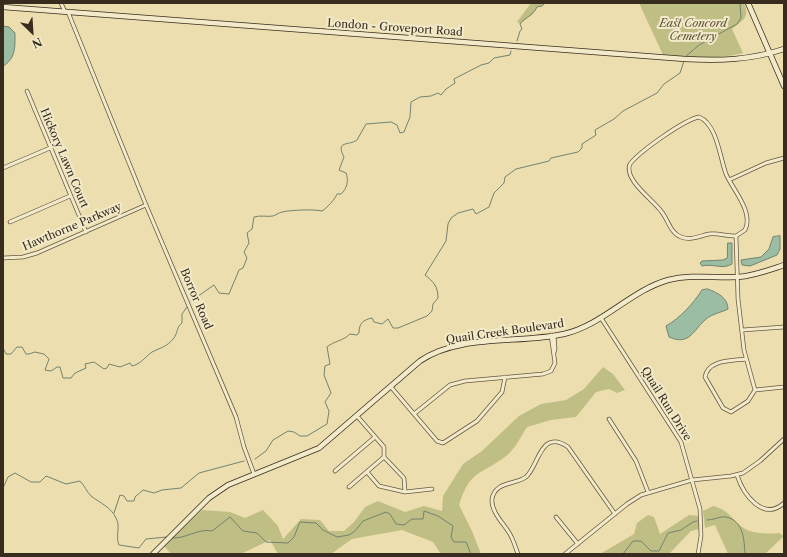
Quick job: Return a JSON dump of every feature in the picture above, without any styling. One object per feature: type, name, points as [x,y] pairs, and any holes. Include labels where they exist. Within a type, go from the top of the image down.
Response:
[{"type":"main road","points":[[748,3],[784,86]]},
{"type":"main road","name":"London - Groveport Road","points":[[3,8],[684,59],[737,60],[770,54],[784,49]]},
{"type":"main road","name":"Quail Creek Boulevard","points":[[254,474],[319,448],[420,361],[447,348],[552,335],[580,329],[601,318],[648,288],[669,280],[696,275],[737,277],[758,274],[784,265]]},
{"type":"main road","points":[[154,554],[215,493],[228,485],[254,474]]},
{"type":"street","name":"Borror Road","points":[[61,3],[236,417],[244,447],[254,474]]},
{"type":"street","name":"Hickory Lawn Court","points":[[27,91],[86,232]]},
{"type":"street","points":[[699,117],[705,120],[710,127],[729,180],[739,197],[748,222],[744,232],[736,236],[714,234],[690,239],[679,236],[670,227],[657,205],[638,186],[630,174],[629,166],[633,160],[676,128],[688,120],[699,117]]},
{"type":"street","points":[[3,168],[50,148]]},
{"type":"street","points":[[729,180],[770,162],[784,158]]},
{"type":"street","points":[[10,222],[70,196]]},
{"type":"street","name":"Hawthorne Parkway","points":[[3,258],[29,256],[146,205]]},
{"type":"street","points":[[736,236],[738,299],[746,359],[755,390],[748,401],[731,412],[723,408],[705,377],[712,366],[746,359]]},
{"type":"street","name":"Quail Run Drive","points":[[601,318],[675,432],[685,453],[698,500],[702,527],[698,554]]},
{"type":"street","points":[[742,330],[784,326]]},
{"type":"street","points":[[414,414],[450,385],[465,381],[548,372],[554,366],[552,335]]},
{"type":"street","points":[[391,386],[437,441],[443,443],[477,421],[486,412],[502,392],[505,377]]},
{"type":"street","points":[[755,390],[784,387]]},
{"type":"street","points":[[357,416],[384,447],[384,457],[404,478],[405,492]]},
{"type":"street","points":[[609,419],[636,461],[648,492]]},
{"type":"street","points":[[335,471],[374,436]]},
{"type":"street","points":[[565,554],[634,499],[648,492],[692,480],[737,475],[755,465],[784,439]]},
{"type":"street","points":[[518,554],[509,532],[494,510],[492,505],[493,495],[499,487],[527,476],[541,450],[549,444],[559,443],[568,447],[615,514]]},
{"type":"street","points":[[349,487],[384,457]]},
{"type":"street","points":[[367,472],[379,486],[405,492],[432,489]]},
{"type":"street","points":[[737,475],[747,493],[765,510],[777,509],[784,503]]},
{"type":"street","points":[[556,517],[578,544]]},
{"type":"green space","points":[[531,3],[545,3],[542,6],[537,7],[533,14],[520,24],[517,22]]},
{"type":"green space","name":"East Concord Cemetery","points":[[639,3],[744,3],[746,15],[742,21],[732,29],[743,53],[724,57],[663,55]]},
{"type":"green space","points":[[603,367],[613,374],[625,390],[617,393],[609,389],[596,392],[576,417],[551,420],[527,427],[508,454],[476,475],[467,485],[459,505],[472,531],[481,554],[441,554],[433,542],[402,530],[352,539],[331,554],[278,554],[270,540],[241,554],[171,554],[164,546],[202,510],[230,512],[245,518],[263,510],[278,526],[283,539],[301,519],[320,520],[329,531],[344,531],[354,522],[365,507],[378,501],[405,512],[424,506],[442,511],[443,496],[463,464],[482,451],[519,416],[541,404],[566,400],[584,389]]},
{"type":"green space","points":[[713,506],[724,510],[738,524],[747,530],[771,534],[779,533],[784,536],[765,554],[728,554],[715,525],[705,528],[703,511]]},
{"type":"green space","points":[[648,515],[654,517],[660,534],[689,515],[699,516],[699,529],[691,531],[669,554],[600,554],[634,534],[637,523]]},
{"type":"shaded area","points":[[3,26],[9,27],[15,33],[15,47],[13,56],[3,66]]},
{"type":"shaded area","points":[[780,236],[780,249],[777,255],[750,266],[742,265],[741,260],[761,257],[769,249],[773,237]]},
{"type":"shaded area","points":[[728,243],[732,243],[732,264],[728,266],[702,266],[700,263],[702,261],[723,260],[727,258]]},
{"type":"shaded area","points":[[708,289],[719,294],[724,299],[728,305],[728,309],[707,318],[694,333],[686,338],[681,340],[669,337],[666,326],[686,310],[702,290]]},
{"type":"waterway","points":[[517,41],[522,29],[520,24],[537,7],[542,6],[545,3]]},
{"type":"waterway","points":[[685,57],[699,45],[737,24],[741,18],[740,3]]},
{"type":"waterway","points":[[191,301],[214,285],[219,293],[229,294],[239,270],[243,268],[247,258],[244,252],[249,243],[247,233],[252,229],[254,217],[273,216],[281,212],[291,211],[322,211],[331,203],[337,194],[341,194],[343,192],[346,187],[347,179],[346,173],[339,170],[344,157],[341,148],[344,144],[357,140],[366,124],[391,122],[397,125],[400,133],[404,132],[410,117],[411,102],[420,97],[431,96],[438,93],[441,95],[446,89],[455,83],[454,79],[481,65],[489,63],[494,58],[510,55],[511,51]]},
{"type":"waterway","points":[[255,459],[266,451],[273,440],[288,431],[294,432],[300,436],[307,436],[327,424],[329,411],[325,402],[331,393],[324,375],[325,366],[330,364],[327,347],[350,334],[357,335],[361,324],[369,319],[372,318],[374,322],[382,324],[388,319],[393,328],[398,328],[427,316],[432,311],[433,304],[438,298],[437,291],[433,282],[425,275],[446,241],[448,224],[451,218],[458,213],[473,209],[476,214],[489,207],[494,193],[504,183],[505,177],[516,169],[549,161],[551,158],[578,152],[582,148],[582,144],[596,135],[595,130],[614,119],[623,111],[657,93],[664,84],[680,73],[684,61]]},
{"type":"waterway","points":[[3,348],[6,354],[11,354],[17,347],[22,347],[26,354],[35,352],[44,354],[49,359],[45,370],[51,371],[57,367],[60,367],[63,378],[71,378],[75,373],[86,368],[85,364],[94,362],[104,369],[107,368],[109,364],[120,367],[130,363],[132,366],[138,364],[152,352],[164,347],[175,337],[179,326],[182,323],[182,314],[187,307]]},
{"type":"waterway","points":[[114,513],[120,495],[124,496],[127,501],[134,501],[135,497],[143,490],[154,493],[162,490],[181,488],[199,473],[244,461]]},
{"type":"waterway","points":[[3,488],[8,477],[15,473],[31,482],[40,482],[46,476],[66,484],[80,481],[91,496],[114,514],[118,525],[119,545],[139,548],[146,539],[167,537]]},
{"type":"waterway","points":[[172,538],[182,537],[207,530],[212,531],[230,517],[243,531],[257,533],[266,542],[288,543],[294,537],[300,522],[316,523],[323,530],[337,537],[349,535],[355,531],[363,521],[386,512],[390,514],[396,524],[404,525],[412,519],[423,519],[424,511],[438,516],[453,526],[451,537],[454,542],[466,542],[471,554]]},
{"type":"waterway","points":[[707,520],[726,517],[736,522],[742,532],[745,554]]},
{"type":"waterway","points":[[623,554],[633,541],[641,541],[651,551],[659,551],[668,533],[681,530],[697,521]]}]
